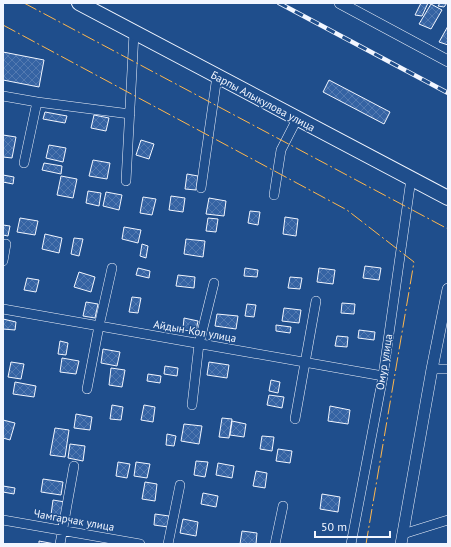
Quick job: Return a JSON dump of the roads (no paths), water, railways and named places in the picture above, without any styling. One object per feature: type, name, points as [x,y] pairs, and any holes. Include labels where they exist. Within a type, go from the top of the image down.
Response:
[{"type":"main road","name":"Барпы Алыкулова улица","points":[[79,3],[448,198]]},
{"type":"street","points":[[340,3],[448,61]]},
{"type":"street","points":[[126,181],[134,32]]},
{"type":"street","points":[[201,188],[218,76]]},
{"type":"street","points":[[3,96],[36,102],[130,114]]},
{"type":"street","points":[[24,163],[36,102]]},
{"type":"street","points":[[274,195],[281,150],[297,119]]},
{"type":"street","name":"Омур улица","points":[[351,544],[383,376],[411,179]]},
{"type":"street","points":[[3,261],[6,244]]},
{"type":"street","points":[[87,389],[112,268]]},
{"type":"street","points":[[192,405],[199,344],[214,283]]},
{"type":"street","points":[[402,539],[432,368],[448,290]]},
{"type":"street","points":[[295,418],[316,301]]},
{"type":"street","name":"Айдын-Кол улица","points":[[3,309],[383,376]]},
{"type":"street","points":[[432,368],[448,369]]},
{"type":"street","points":[[60,544],[74,466]]},
{"type":"street","points":[[168,544],[180,485]]},
{"type":"street","points":[[275,544],[282,506]]},
{"type":"street","name":"Чамгарчак улица","points":[[3,520],[140,544]]},
{"type":"street","points":[[402,539],[448,520]]},
{"type":"railway","points":[[279,3],[448,93]]}]
